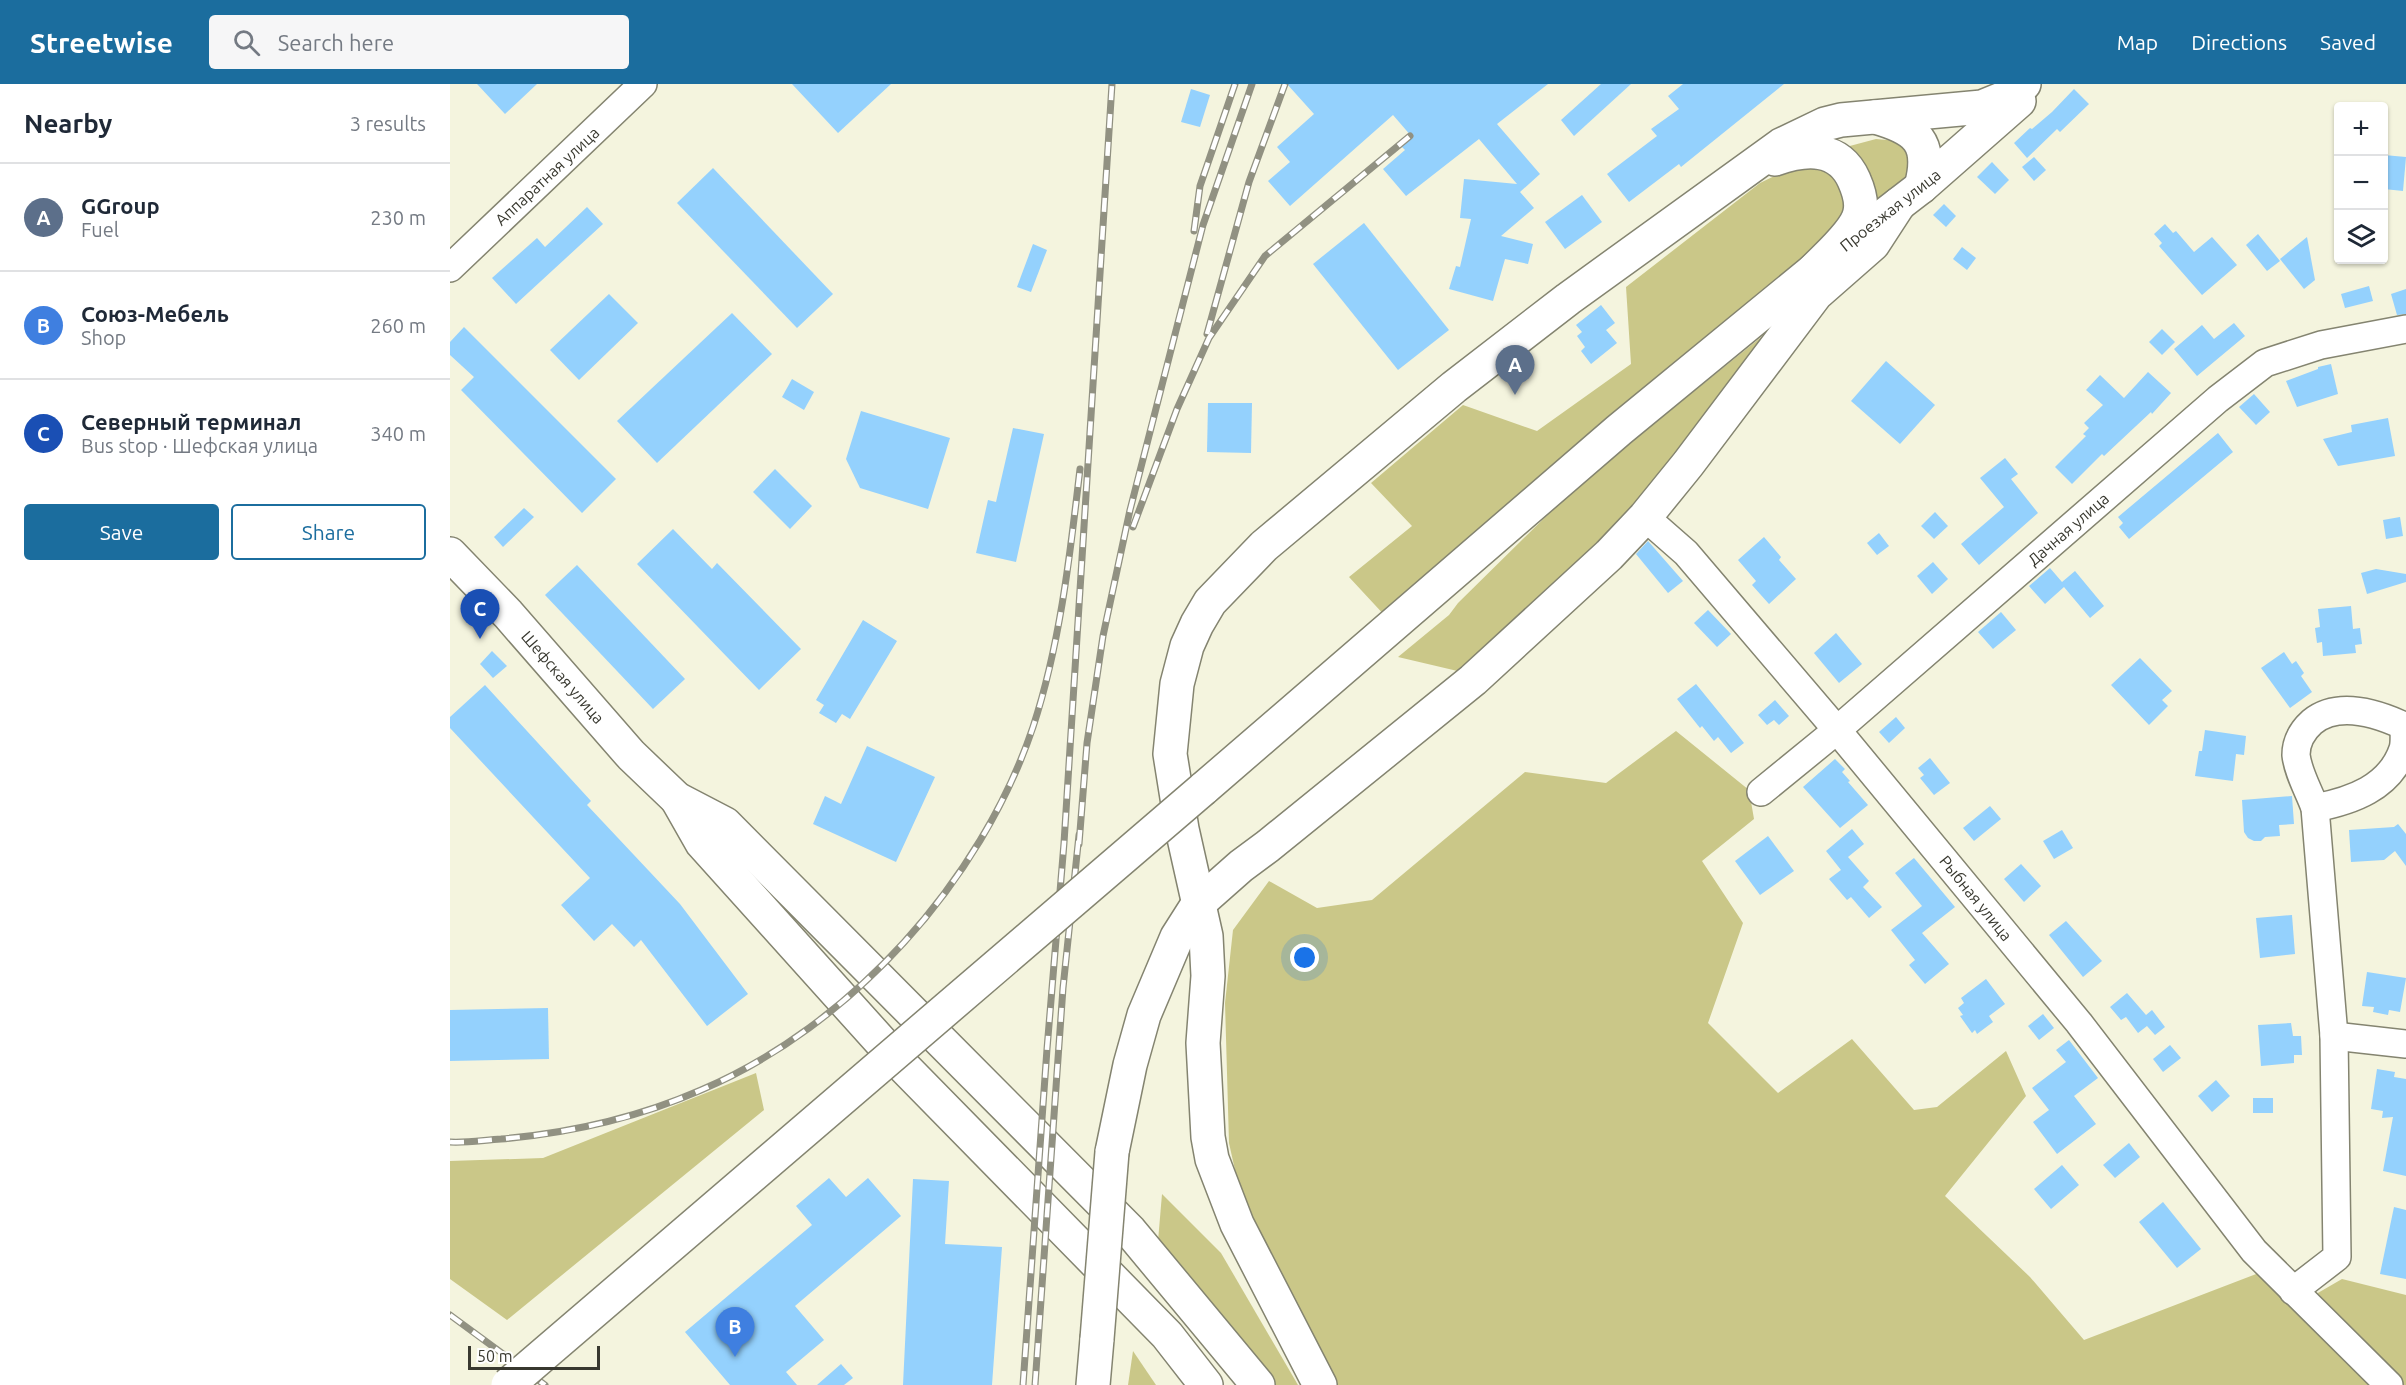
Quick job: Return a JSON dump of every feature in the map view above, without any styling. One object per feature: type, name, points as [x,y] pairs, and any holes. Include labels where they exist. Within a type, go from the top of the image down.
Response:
[{"type":"main road","points":[[1320,1385],[1237,1224],[1212,1160],[1208,1137],[1203,1043],[1208,976],[1206,936],[1174,786],[1170,754],[1174,706],[1182,662],[1197,624],[1210,602],[1264,546],[1454,387],[1568,298],[1781,145],[1825,124],[1872,116],[1982,108],[2004,98],[2024,84]]},
{"type":"main road","name":"Проезжая улица","points":[[508,1385],[1619,430],[1814,270],[1910,196],[2038,84]]},
{"type":"main road","points":[[1094,1385],[1112,1152],[1130,1065],[1144,1015],[1177,937],[1198,904],[1241,866],[1278,839],[1473,680],[1593,571],[1645,518],[1688,465],[1816,294],[1873,244],[1910,196],[1926,167],[1924,151],[1918,137],[1899,124],[1872,116]]},
{"type":"main road","points":[[1745,170],[1783,156],[1816,151],[1835,156],[1847,166],[1857,188],[1860,212],[1855,225],[1814,270]]},
{"type":"main road","name":"Шефская улица","points":[[450,554],[508,614],[631,755],[677,799]]},
{"type":"main road","points":[[677,799],[702,843],[900,1063],[1167,1335],[1206,1385]]},
{"type":"main road","points":[[677,799],[725,824],[1121,1223],[1258,1385]]},
{"type":"street","name":"Аппаратная улица","points":[[450,268],[643,84]]},
{"type":"street","name":"Дачная улица","points":[[1761,792],[1837,730],[2218,399],[2265,363],[2321,345],[2406,329]]},
{"type":"street","name":"Рыбная улица","points":[[1645,518],[1686,554],[1837,730],[2079,1023],[2272,1272],[2389,1385]]},
{"type":"street","points":[[2293,1291],[2337,1257],[2334,1036],[2315,808],[2301,775],[2296,756],[2297,742],[2305,728],[2322,714],[2337,711],[2354,711],[2383,716],[2405,725],[2404,747],[2397,764],[2382,780],[2365,794],[2344,803],[2315,808]]},
{"type":"street","points":[[2334,1036],[2406,1044]]},
{"type":"shaded area","points":[[1876,139],[1898,141],[1912,151],[1913,167],[1900,187],[1871,207],[1846,147]]},
{"type":"shaded area","points":[[1817,163],[1834,177],[1842,191],[1844,207],[1840,228],[1387,618],[1349,577],[1412,526],[1371,483],[1463,405],[1537,431],[1631,364],[1626,287],[1760,183],[1793,167]]},
{"type":"shaded area","points":[[1775,326],[1668,474],[1466,673],[1398,657],[1449,615],[1458,603],[1580,483]]},
{"type":"shaded area","points":[[1676,731],[1749,790],[1754,819],[1702,861],[1743,923],[1708,1023],[1778,1093],[1852,1039],[1914,1110],[1937,1107],[2006,1051],[2026,1096],[1945,1196],[2030,1277],[2084,1340],[2264,1271],[2304,1301],[2342,1279],[2406,1295],[2406,1385],[1337,1385],[1243,1206],[1229,1143],[1225,1003],[1233,930],[1269,881],[1317,908],[1372,900],[1525,772],[1606,783]]},
{"type":"shaded area","points":[[756,1073],[764,1110],[507,1320],[450,1279],[450,1161],[543,1158]]},
{"type":"shaded area","points":[[1162,1194],[1221,1253],[1298,1385],[1265,1385],[1157,1253]]},
{"type":"shaded area","points":[[1133,1351],[1156,1385],[1128,1385]]},
{"type":"building","points":[[477,84],[537,84],[505,114]]},
{"type":"building","points":[[792,84],[891,84],[838,133]]},
{"type":"building","points":[[1287,84],[1548,84],[1497,124],[1540,174],[1520,192],[1534,208],[1501,236],[1533,244],[1528,264],[1505,259],[1493,301],[1449,289],[1456,266],[1460,267],[1471,219],[1460,218],[1464,179],[1517,184],[1479,139],[1406,196],[1383,169],[1405,150],[1401,146],[1412,137],[1393,115],[1290,206],[1268,181],[1290,162],[1277,147],[1314,114]]},
{"type":"building","points":[[1601,84],[1631,84],[1574,136],[1561,120]]},
{"type":"building","points":[[1683,84],[1784,84],[1681,167],[1679,164],[1629,202],[1607,174],[1657,136],[1651,129],[1679,109],[1668,96]]},
{"type":"building","points":[[1191,89],[1210,95],[1200,127],[1181,122]]},
{"type":"building","points":[[2074,89],[2089,104],[2060,132],[2057,129],[2027,158],[2014,143],[2052,112]]},
{"type":"building","points":[[2388,155],[2406,157],[2403,191],[2388,189]]},
{"type":"building","points":[[2034,157],[2046,170],[2034,181],[2022,167]]},
{"type":"building","points":[[1992,162],[2009,180],[1995,194],[1977,177]]},
{"type":"building","points":[[713,168],[833,294],[797,328],[677,203]]},
{"type":"building","points":[[1582,195],[1602,222],[1565,249],[1545,222]]},
{"type":"building","points":[[1944,204],[1956,216],[1946,227],[1933,215]]},
{"type":"building","points":[[587,207],[603,224],[516,304],[492,278],[537,238],[545,247]]},
{"type":"building","points":[[1364,223],[1449,330],[1398,370],[1313,264]]},
{"type":"building","points":[[2165,224],[2173,233],[2176,231],[2194,252],[2212,237],[2237,265],[2202,295],[2159,246],[2162,243],[2154,234]]},
{"type":"building","points":[[2258,234],[2280,261],[2267,271],[2246,245]]},
{"type":"building","points":[[2307,237],[2315,280],[2304,289],[2280,259]]},
{"type":"building","points":[[1033,244],[1047,250],[1031,292],[1017,287]]},
{"type":"building","points":[[1962,247],[1976,258],[1967,270],[1953,259]]},
{"type":"building","points":[[2369,286],[2373,301],[2345,308],[2341,294]]},
{"type":"building","points":[[2406,289],[2406,314],[2397,315],[2391,294]]},
{"type":"building","points":[[609,294],[638,323],[579,380],[550,350]]},
{"type":"building","points":[[1601,305],[1615,323],[1606,330],[1617,343],[1591,364],[1581,351],[1585,347],[1577,336],[1582,332],[1576,325]]},
{"type":"building","points":[[732,313],[772,354],[657,463],[617,421]]},
{"type":"building","points":[[2234,323],[2245,336],[2197,376],[2174,349],[2202,325],[2214,339]]},
{"type":"building","points":[[464,327],[616,479],[582,513],[461,390],[474,377],[450,355],[450,342]]},
{"type":"building","points":[[2162,329],[2175,342],[2162,355],[2149,342]]},
{"type":"building","points":[[1886,361],[1935,405],[1900,444],[1851,401]]},
{"type":"building","points":[[2331,364],[2338,394],[2297,407],[2286,381]]},
{"type":"building","points":[[2148,372],[2171,393],[2152,414],[2151,412],[2104,456],[2102,454],[2072,484],[2055,467],[2086,436],[2083,434],[2089,428],[2084,423],[2103,405],[2086,390],[2100,375],[2124,398]]},
{"type":"building","points":[[792,379],[814,392],[804,410],[782,397]]},
{"type":"building","points":[[2254,394],[2270,412],[2256,425],[2239,407]]},
{"type":"building","points":[[1208,403],[1252,403],[1251,453],[1207,452]]},
{"type":"building","points":[[861,411],[950,438],[928,509],[860,488],[846,459]]},
{"type":"building","points":[[2388,418],[2395,456],[2338,466],[2323,439],[2352,432],[2351,425]]},
{"type":"building","points":[[1013,428],[1044,434],[1016,562],[976,553],[988,500],[996,502]]},
{"type":"building","points":[[2218,433],[2233,452],[2129,539],[2119,527],[2123,523],[2118,517]]},
{"type":"building","points":[[2005,458],[2018,474],[2011,479],[2038,513],[1979,565],[1961,544],[2004,507],[1980,478]]},
{"type":"building","points":[[775,469],[812,506],[790,529],[753,492]]},
{"type":"building","points":[[524,508],[534,517],[503,547],[494,537]]},
{"type":"building","points":[[1935,512],[1948,526],[1934,539],[1921,526]]},
{"type":"building","points":[[2400,517],[2403,536],[2386,539],[2383,520]]},
{"type":"building","points":[[673,529],[712,569],[717,563],[801,649],[759,690],[637,564]]},
{"type":"building","points":[[1879,533],[1889,546],[1877,555],[1867,543]]},
{"type":"building","points":[[1764,537],[1781,557],[1779,560],[1796,579],[1769,604],[1752,585],[1756,581],[1738,560]]},
{"type":"building","points":[[1648,541],[1683,581],[1668,593],[1636,554]]},
{"type":"building","points":[[1933,562],[1948,579],[1932,594],[1917,576]]},
{"type":"building","points":[[577,565],[685,679],[653,709],[545,595]]},
{"type":"building","points":[[2050,568],[2062,582],[2075,571],[2104,606],[2090,618],[2064,587],[2045,604],[2029,586]]},
{"type":"building","points":[[2376,569],[2406,574],[2406,582],[2367,594],[2361,573]]},
{"type":"building","points":[[2351,606],[2353,629],[2360,628],[2362,644],[2355,645],[2356,653],[2323,656],[2322,642],[2317,643],[2315,628],[2320,627],[2318,609]]},
{"type":"building","points":[[1708,610],[1731,634],[1717,647],[1694,623]]},
{"type":"building","points":[[2001,612],[2016,630],[1993,649],[1978,632]]},
{"type":"building","points":[[863,620],[897,641],[850,719],[842,714],[836,723],[819,713],[824,705],[816,700]]},
{"type":"building","points":[[1836,633],[1862,664],[1839,683],[1814,653]]},
{"type":"building","points":[[492,651],[507,666],[493,678],[480,664]]},
{"type":"building","points":[[2284,652],[2292,664],[2296,661],[2304,673],[2301,676],[2312,692],[2290,708],[2261,668]]},
{"type":"building","points":[[2140,658],[2172,691],[2162,700],[2168,706],[2149,725],[2111,685]]},
{"type":"building","points":[[1696,684],[1744,743],[1731,753],[1718,737],[1714,741],[1702,726],[1700,728],[1677,699]]},
{"type":"building","points":[[485,685],[591,801],[587,805],[680,904],[748,994],[707,1026],[641,940],[634,947],[612,924],[594,941],[561,905],[590,878],[450,728],[450,717]]},
{"type":"building","points":[[1775,700],[1789,716],[1779,725],[1774,720],[1767,725],[1758,715]]},
{"type":"building","points":[[1896,717],[1905,728],[1889,743],[1879,732]]},
{"type":"building","points":[[2205,730],[2246,736],[2244,755],[2236,754],[2233,781],[2195,776]]},
{"type":"building","points":[[867,746],[935,777],[896,862],[813,824],[825,796],[841,804]]},
{"type":"building","points":[[1930,758],[1950,783],[1934,795],[1920,778],[1924,775],[1918,768]]},
{"type":"building","points":[[1835,759],[1845,769],[1842,772],[1850,781],[1848,782],[1868,805],[1840,828],[1803,787]]},
{"type":"building","points":[[2292,796],[2294,824],[2279,825],[2280,836],[2265,837],[2261,841],[2248,838],[2244,832],[2242,800]]},
{"type":"building","points":[[1990,806],[2001,819],[1974,841],[1963,828]]},
{"type":"building","points":[[2398,824],[2406,834],[2406,866],[2395,851],[2384,860],[2351,862],[2349,830],[2394,827]]},
{"type":"building","points":[[1852,829],[1864,844],[1848,857],[1869,881],[1863,887],[1882,907],[1869,918],[1851,897],[1847,900],[1829,879],[1841,870],[1826,851]]},
{"type":"building","points":[[2062,830],[2073,848],[2054,859],[2043,841]]},
{"type":"building","points":[[1768,836],[1794,871],[1760,895],[1735,861]]},
{"type":"building","points":[[1914,858],[1955,907],[1922,933],[1949,964],[1925,984],[1909,965],[1915,960],[1891,930],[1922,906],[1895,873]]},
{"type":"building","points":[[2021,864],[2041,886],[2024,902],[2004,879]]},
{"type":"building","points":[[2292,915],[2295,954],[2260,958],[2256,918]]},
{"type":"building","points":[[2066,921],[2102,961],[2083,977],[2049,935]]},
{"type":"building","points":[[2367,972],[2406,978],[2400,1012],[2389,1010],[2388,1015],[2373,1012],[2374,1007],[2362,1006]]},
{"type":"building","points":[[1986,979],[2005,1004],[1989,1016],[1993,1022],[1977,1034],[1975,1030],[1972,1033],[1960,1016],[1963,1015],[1958,1008],[1964,1003],[1961,998]]},
{"type":"building","points":[[2127,993],[2146,1015],[2152,1010],[2165,1027],[2155,1035],[2147,1026],[2138,1033],[2126,1017],[2121,1020],[2110,1007]]},
{"type":"building","points":[[548,1008],[549,1059],[450,1061],[450,1010]]},
{"type":"building","points":[[2043,1014],[2054,1028],[2039,1040],[2028,1026]]},
{"type":"building","points":[[2291,1023],[2293,1036],[2301,1036],[2302,1055],[2294,1055],[2294,1063],[2261,1066],[2258,1025]]},
{"type":"building","points":[[2069,1040],[2098,1078],[2074,1096],[2096,1124],[2057,1154],[2033,1122],[2049,1110],[2032,1088],[2066,1062],[2056,1050]]},
{"type":"building","points":[[2170,1045],[2181,1058],[2163,1072],[2153,1059]]},
{"type":"building","points":[[2377,1069],[2395,1072],[2394,1077],[2406,1079],[2406,1176],[2383,1171],[2393,1117],[2382,1118],[2383,1111],[2371,1109]]},
{"type":"building","points":[[2216,1080],[2230,1096],[2212,1112],[2198,1096]]},
{"type":"building","points":[[2253,1098],[2273,1098],[2273,1113],[2253,1113]]},
{"type":"building","points":[[2129,1143],[2140,1157],[2115,1178],[2103,1165]]},
{"type":"building","points":[[2062,1165],[2079,1185],[2051,1209],[2034,1189]]},
{"type":"building","points":[[829,1178],[846,1197],[868,1178],[901,1216],[795,1306],[824,1340],[786,1372],[797,1385],[730,1385],[685,1332],[812,1225],[796,1206]]},
{"type":"building","points":[[913,1179],[949,1181],[945,1244],[1002,1247],[992,1385],[903,1385]]},
{"type":"building","points":[[2163,1202],[2201,1249],[2177,1268],[2139,1222]]},
{"type":"building","points":[[2394,1207],[2406,1210],[2406,1279],[2380,1274]]},
{"type":"building","points":[[841,1364],[853,1378],[844,1385],[817,1385]]},
{"type":"railway","points":[[1023,1385],[1064,843],[1112,84]]},
{"type":"railway","points":[[1194,231],[1200,186],[1235,84]]},
{"type":"railway","points":[[1079,844],[1087,743],[1103,636],[1130,510],[1203,225],[1252,84]]},
{"type":"railway","points":[[1207,334],[1249,182],[1285,84]]},
{"type":"railway","points":[[1133,527],[1177,409],[1209,338],[1265,256],[1410,136]]},
{"type":"railway","points":[[450,1142],[552,1133],[603,1123],[652,1109],[701,1090],[756,1062],[809,1028],[858,988],[904,943],[945,893],[980,840],[1010,784],[1033,727],[1057,632],[1068,567],[1080,469]]},
{"type":"railway","points":[[1035,1385],[1063,988],[1079,835]]},
{"type":"railway","points":[[450,1315],[545,1385]]},
{"type":"place","name":"GGroup","points":[[1515,395]]},
{"type":"place","name":"Северный терминал","points":[[480,639]]},
{"type":"place","name":"Союз-Мебель","points":[[735,1357]]}]
